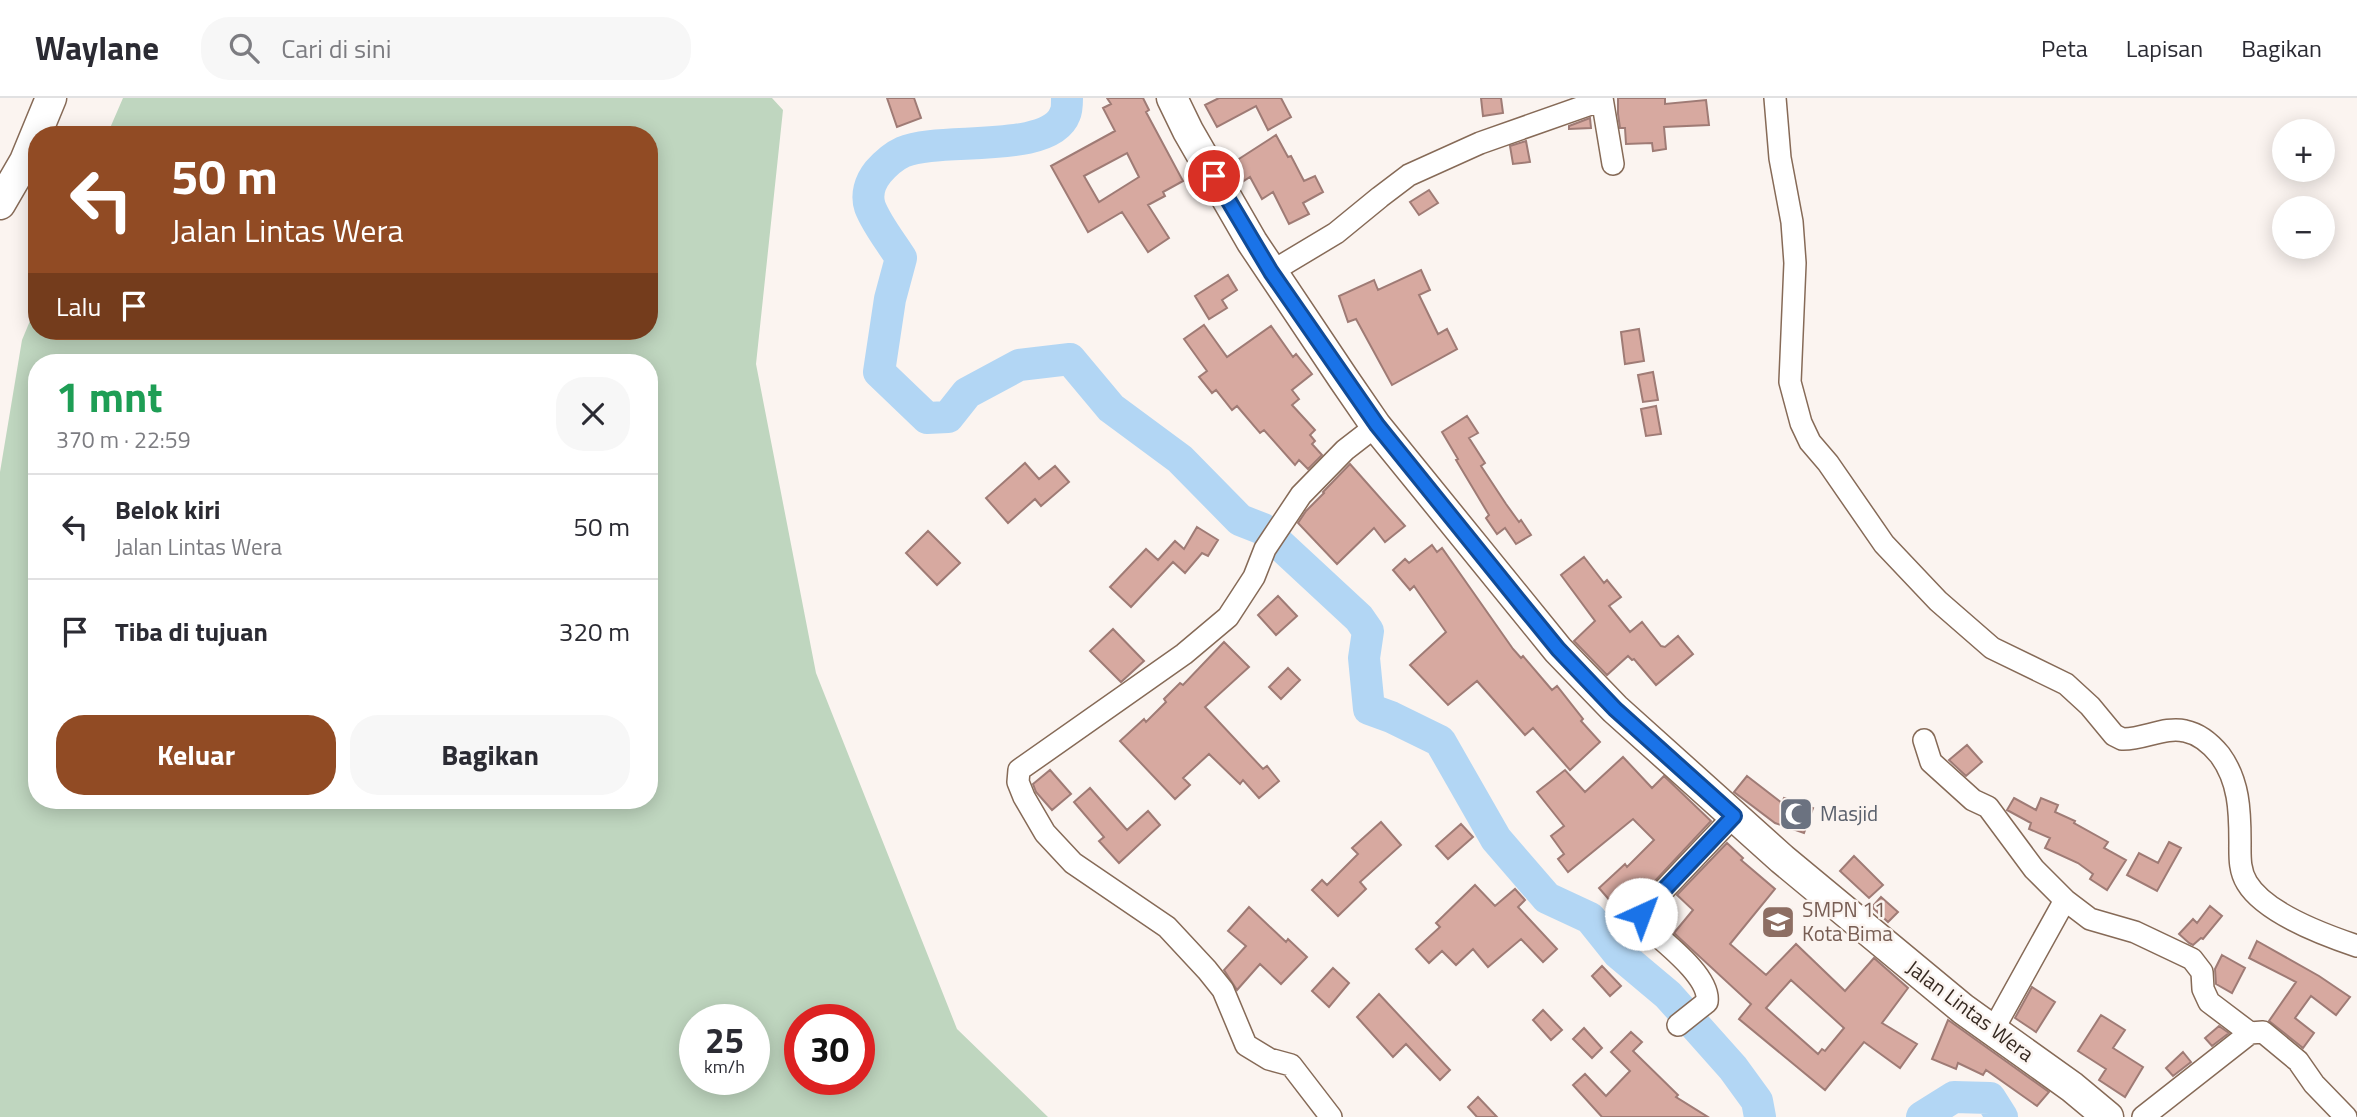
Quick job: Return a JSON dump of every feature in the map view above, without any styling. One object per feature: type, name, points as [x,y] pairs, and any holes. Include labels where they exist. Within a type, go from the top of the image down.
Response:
[{"type":"main road","points":[[40,126],[51,98]]},
{"type":"main road","name":"Jalan Lintas Wera","points":[[1172,98],[1188,131],[1271,272],[1377,425],[1558,649],[1615,709],[1734,816],[1894,952],[1993,1031],[2072,1087],[2108,1117]]},
{"type":"main road","points":[[0,204],[28,155]]},
{"type":"street","points":[[1775,98],[1795,263],[1790,382],[1801,423],[1810,442],[1828,463],[1884,544],[1938,601],[1992,648],[2066,684],[2090,706],[2113,735],[2122,739],[2185,731],[2212,745],[2230,769],[2240,805],[2240,864],[2246,882],[2259,899],[2277,910],[2331,937],[2357,946]]},
{"type":"street","points":[[1271,272],[1336,233],[1409,176],[1480,143],[1602,99],[1613,163]]},
{"type":"street","points":[[1331,1117],[1292,1065],[1269,1059],[1246,1045],[1223,990],[1167,927],[1073,863],[1045,833],[1018,782],[1019,770],[1184,654],[1228,617],[1254,578],[1265,548],[1301,495],[1345,450],[1377,425]]},
{"type":"street","points":[[1924,740],[1931,762],[1973,800],[1988,807],[2035,869],[2065,900],[2090,919],[2134,932],[2192,960],[2202,972],[2203,989],[2209,1002],[2250,1033]]},
{"type":"street","points":[[1678,1026],[1707,1002],[1705,984],[1696,972],[1643,923],[1641,914],[1734,816]]},
{"type":"street","points":[[1993,1031],[2065,900]]},
{"type":"street","points":[[2143,1117],[2250,1033],[2263,1032],[2298,1061],[2314,1084],[2346,1117]]},
{"type":"green space","points":[[123,98],[772,98],[783,110],[756,364],[816,673],[957,1029],[1048,1117],[0,1117],[0,472],[22,340],[28,326],[28,340],[658,340],[658,126],[111,126]]},
{"type":"building","points":[[887,98],[914,98],[921,118],[897,127]]},
{"type":"building","points":[[1107,98],[1143,98],[1149,110],[1146,112],[1183,181],[1163,192],[1165,196],[1148,205],[1169,238],[1148,252],[1122,212],[1088,232],[1051,166],[1115,131],[1103,108],[1111,104]],"holes":[[[1127,153],[1139,177],[1099,202],[1084,176]]]},
{"type":"building","points":[[1219,98],[1281,98],[1291,117],[1268,130],[1256,106],[1217,127],[1205,105]]},
{"type":"building","points":[[1481,98],[1501,98],[1503,113],[1483,116]]},
{"type":"building","points":[[1618,98],[1665,98],[1665,104],[1706,100],[1709,125],[1664,127],[1666,149],[1653,151],[1652,143],[1626,144],[1625,128],[1620,128]]},
{"type":"building","points":[[1590,118],[1591,128],[1569,129],[1569,126]]},
{"type":"building","points":[[1276,135],[1304,181],[1315,176],[1323,192],[1303,203],[1309,214],[1289,224],[1273,192],[1262,199],[1250,177],[1239,184],[1228,166]]},
{"type":"building","points":[[1526,141],[1530,162],[1513,164],[1510,146]]},
{"type":"building","points":[[1429,190],[1438,203],[1419,215],[1410,202]]},
{"type":"building","points":[[1421,270],[1430,290],[1419,295],[1438,334],[1447,329],[1457,349],[1392,385],[1356,319],[1348,322],[1339,296],[1374,280],[1378,290]]},
{"type":"building","points":[[1228,275],[1237,290],[1222,300],[1227,308],[1209,319],[1195,296]]},
{"type":"building","points":[[1204,325],[1227,357],[1271,326],[1293,357],[1296,354],[1312,374],[1292,390],[1299,399],[1292,405],[1315,430],[1310,435],[1315,441],[1312,444],[1322,455],[1308,469],[1299,460],[1295,465],[1264,430],[1260,433],[1237,406],[1232,410],[1216,390],[1212,393],[1199,377],[1207,371],[1184,339]]},
{"type":"building","points":[[1639,329],[1644,361],[1625,364],[1621,332]]},
{"type":"building","points":[[1653,372],[1658,400],[1643,402],[1638,375]]},
{"type":"building","points":[[1656,406],[1661,434],[1646,436],[1641,409]]},
{"type":"building","points":[[1467,416],[1478,433],[1469,438],[1485,463],[1481,466],[1531,535],[1516,544],[1505,528],[1497,534],[1486,518],[1489,515],[1442,432]]},
{"type":"building","points":[[1025,463],[1039,479],[1055,466],[1069,482],[1041,506],[1035,499],[1008,523],[986,498]]},
{"type":"building","points":[[1350,464],[1405,526],[1385,542],[1374,528],[1337,564],[1298,523]]},
{"type":"building","points":[[1197,527],[1218,540],[1208,556],[1202,553],[1185,573],[1173,562],[1131,607],[1110,587],[1146,549],[1158,560],[1175,541],[1184,549]]},
{"type":"building","points":[[928,531],[960,563],[937,585],[906,553]]},
{"type":"building","points":[[1432,545],[1437,552],[1442,548],[1513,649],[1521,658],[1523,656],[1552,690],[1557,686],[1583,719],[1581,721],[1600,742],[1570,770],[1533,728],[1525,735],[1477,681],[1448,705],[1410,665],[1446,632],[1414,586],[1410,590],[1393,570],[1405,559],[1409,563]]},
{"type":"building","points":[[1584,557],[1604,583],[1607,580],[1621,597],[1609,606],[1630,632],[1642,622],[1661,646],[1665,647],[1678,636],[1693,654],[1656,685],[1634,659],[1628,656],[1607,675],[1574,641],[1595,621],[1561,575]]},
{"type":"building","points":[[1278,596],[1297,616],[1276,635],[1258,615]]},
{"type":"building","points":[[1113,629],[1144,661],[1121,682],[1090,651]]},
{"type":"building","points":[[1224,642],[1249,667],[1205,707],[1263,769],[1267,766],[1279,781],[1259,798],[1243,780],[1240,784],[1209,754],[1183,778],[1190,785],[1175,799],[1120,741],[1144,719],[1146,722],[1166,702],[1164,699],[1180,683],[1183,685]]},
{"type":"building","points":[[1288,668],[1300,680],[1281,699],[1269,687]]},
{"type":"building","points":[[1967,745],[1982,762],[1966,776],[1949,760]]},
{"type":"building","points":[[1623,757],[1652,788],[1664,776],[1711,821],[1639,898],[1629,888],[1612,903],[1599,888],[1625,864],[1627,867],[1654,840],[1633,819],[1568,872],[1558,859],[1564,854],[1551,836],[1564,826],[1537,792],[1565,770],[1585,792]]},
{"type":"building","points":[[1050,770],[1071,794],[1052,810],[1036,792],[1033,784]]},
{"type":"building","points":[[1747,776],[1782,803],[1784,798],[1813,808],[1804,833],[1775,823],[1734,792]]},
{"type":"building","points":[[1090,788],[1127,830],[1148,811],[1160,825],[1119,863],[1099,841],[1104,837],[1074,802]]},
{"type":"building","points":[[2014,798],[2036,810],[2041,798],[2058,805],[2055,812],[2108,842],[2104,848],[2126,860],[2107,890],[2090,879],[2093,874],[2078,863],[2045,848],[2050,838],[2029,829],[2031,823],[2007,810]]},
{"type":"building","points":[[1381,822],[1401,845],[1360,882],[1366,889],[1338,916],[1312,890],[1322,880],[1327,885],[1358,854],[1352,848]]},
{"type":"building","points":[[1461,824],[1473,837],[1448,859],[1436,846]]},
{"type":"building","points":[[2169,842],[2181,848],[2157,891],[2127,875],[2139,853],[2158,863]]},
{"type":"building","points":[[1727,843],[1743,858],[1741,860],[1775,889],[1730,944],[1766,975],[1796,944],[1845,991],[1874,958],[1908,988],[1882,1023],[1917,1044],[1900,1068],[1864,1042],[1825,1090],[1739,1019],[1751,1004],[1674,933],[1693,910],[1677,895]],"holes":[[[1791,980],[1844,1028],[1825,1051],[1822,1049],[1818,1054],[1766,1008]]]},
{"type":"building","points":[[1854,856],[1883,885],[1869,898],[1840,871]]},
{"type":"building","points":[[1475,885],[1495,906],[1515,889],[1525,900],[1518,907],[1557,949],[1543,962],[1521,939],[1488,967],[1473,949],[1456,965],[1442,951],[1429,963],[1416,949],[1440,927],[1436,923]]},
{"type":"building","points":[[1881,897],[1898,912],[1888,922],[1872,907]]},
{"type":"building","points":[[2210,906],[2222,916],[2203,939],[2193,945],[2189,943],[2179,934],[2193,919],[2197,923]]},
{"type":"building","points":[[1249,907],[1286,942],[1288,939],[1307,957],[1281,984],[1260,964],[1237,990],[1224,970],[1246,946],[1228,931]]},
{"type":"building","points":[[2257,941],[2350,997],[2336,1015],[2311,996],[2295,1018],[2314,1033],[2303,1048],[2269,1021],[2296,982],[2249,958]]},
{"type":"building","points":[[2222,955],[2245,968],[2232,993],[2216,984],[2215,969]]},
{"type":"building","points":[[1602,966],[1621,986],[1610,996],[1592,976]]},
{"type":"building","points":[[1333,968],[1349,983],[1329,1007],[1312,991]]},
{"type":"building","points":[[2032,987],[2055,1002],[2036,1032],[2015,1018]]},
{"type":"building","points":[[1379,994],[1450,1070],[1440,1080],[1406,1044],[1393,1057],[1357,1017]]},
{"type":"building","points":[[1543,1010],[1562,1030],[1551,1040],[1533,1020]]},
{"type":"building","points":[[2101,1015],[2125,1030],[2113,1048],[2143,1067],[2125,1097],[2099,1080],[2106,1069],[2078,1051]]},
{"type":"building","points":[[1948,1020],[2049,1092],[2037,1106],[1986,1070],[1983,1075],[1958,1063],[1956,1069],[1932,1059]]},
{"type":"building","points":[[2219,1026],[2229,1033],[2212,1046],[2205,1038]]},
{"type":"building","points":[[1584,1028],[1602,1048],[1592,1058],[1573,1039]]},
{"type":"building","points":[[1631,1032],[1642,1042],[1633,1051],[1678,1095],[1676,1097],[1708,1117],[1602,1117],[1573,1085],[1585,1074],[1606,1096],[1630,1071],[1611,1052]]},
{"type":"building","points":[[2183,1052],[2191,1062],[2173,1076],[2166,1068]]},
{"type":"building","points":[[1478,1097],[1497,1117],[1477,1117],[1468,1107]]},
{"type":"waterway","points":[[1067,98],[1065,114],[1055,127],[1038,135],[1017,140],[920,147],[895,156],[875,176],[869,193],[870,207],[901,258],[890,299],[879,372],[927,418],[948,417],[967,393],[1019,365],[1070,359],[1111,408],[1180,459],[1240,520],[1263,529],[1359,618],[1368,631],[1364,658],[1369,709],[1440,741],[1496,839],[1547,898],[1590,918],[1618,953],[1668,995],[1733,1068],[1757,1101],[1760,1117]]},
{"type":"waterway","points":[[1922,1117],[1954,1097],[1990,1098],[2002,1117]]},
{"type":"place","name":"Masjid","points":[[1796,814]]},
{"type":"place","name":"SMPN 11 Kota Bima","points":[[1778,922]]},
{"type":"route","points":[[1214,176],[1252,243],[1343,378],[1377,425],[1527,611],[1558,649],[1615,709],[1734,816],[1641,914]]}]
